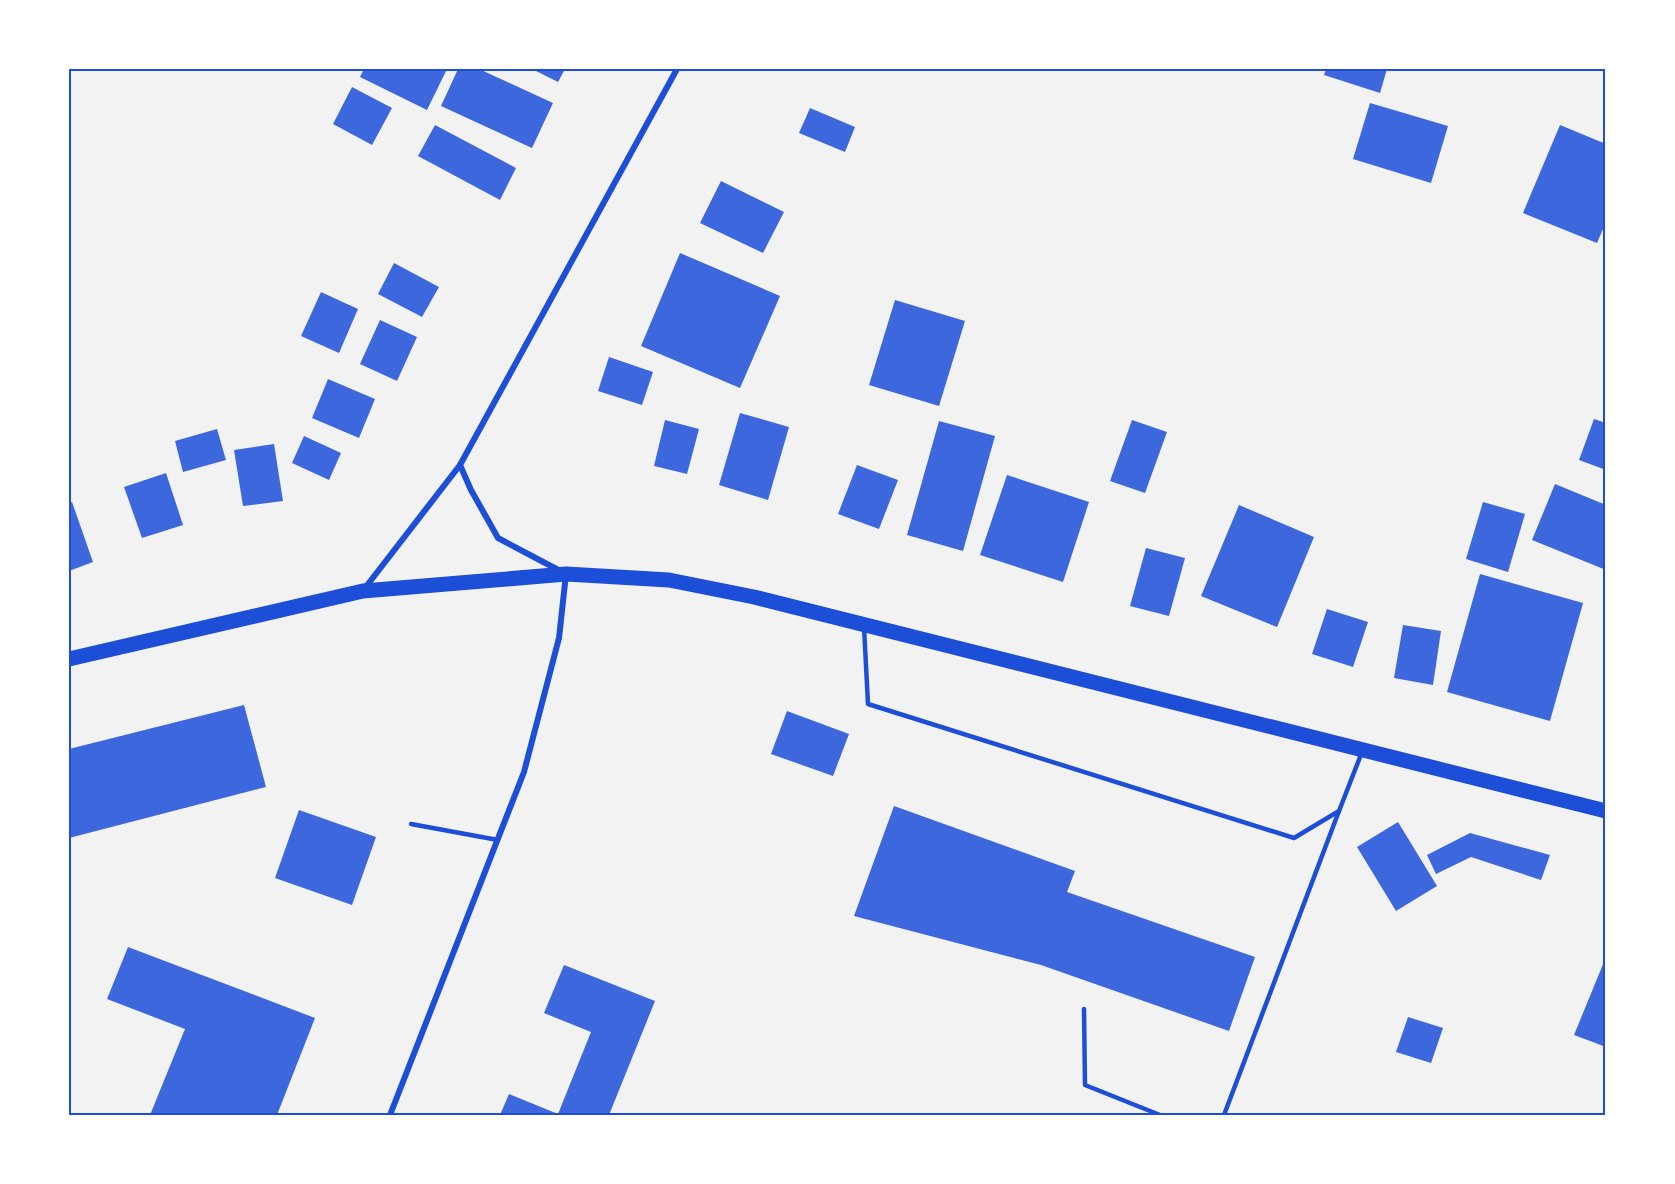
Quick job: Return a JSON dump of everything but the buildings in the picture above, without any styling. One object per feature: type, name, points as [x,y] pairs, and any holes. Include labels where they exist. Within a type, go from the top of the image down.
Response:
[{"type":"main road","points":[[69,659],[363,591],[566,574],[669,580],[754,597],[864,624],[1606,811]]},
{"type":"street","points":[[363,591],[460,465],[677,69]]},
{"type":"street","points":[[390,1115],[524,772],[556,650],[566,574],[498,538],[460,465]]},
{"type":"lane","points":[[864,624],[868,704],[1294,838],[1339,811]]},
{"type":"lane","points":[[1224,1115],[1363,749]]},
{"type":"lane","points":[[411,824],[498,840]]},
{"type":"lane","points":[[1084,1009],[1084,1085],[1160,1115]]}]
